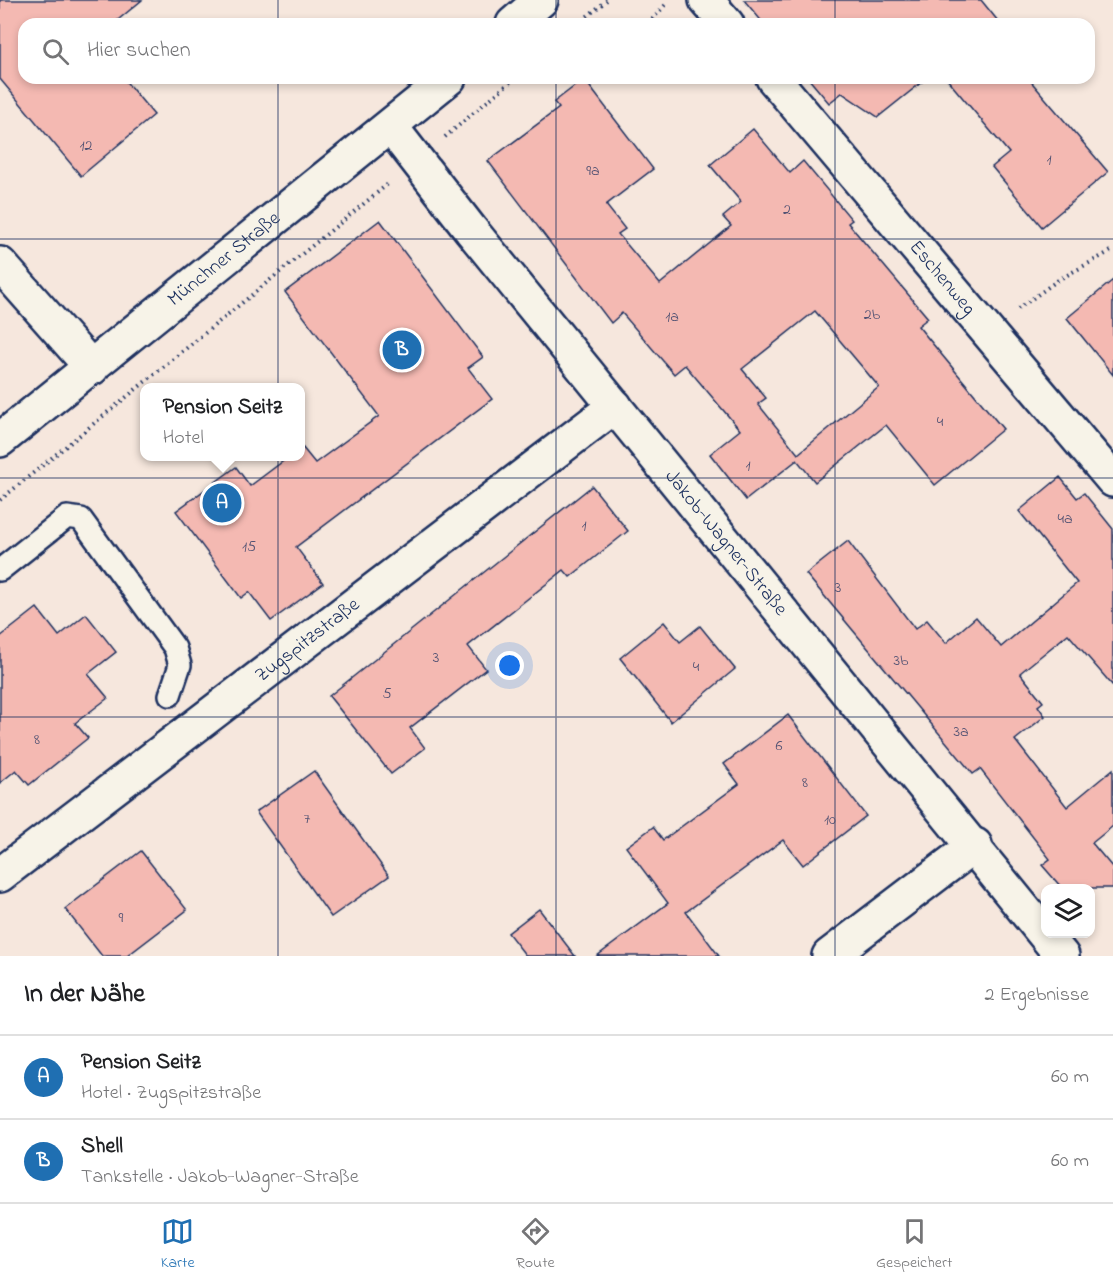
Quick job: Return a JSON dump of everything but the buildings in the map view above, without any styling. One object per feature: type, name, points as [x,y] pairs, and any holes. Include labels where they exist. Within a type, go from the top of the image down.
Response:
[{"type":"street","points":[[520,18],[541,0]]},
{"type":"street","points":[[706,0],[722,18]]},
{"type":"street","name":"Münchner Straße","points":[[0,440],[442,84]]},
{"type":"street","name":"Eschenweg","points":[[778,84],[1113,480]]},
{"type":"street","name":"Jakob-Wagner-Straße","points":[[391,127],[615,406],[975,845],[1062,956]]},
{"type":"street","points":[[0,264],[92,368]]},
{"type":"street","name":"Zugspitzstraße","points":[[0,875],[615,406]]},
{"type":"street","points":[[829,956],[975,845]]},
{"type":"lane","points":[[0,570],[67,517],[81,519],[175,648],[180,665],[170,695]]},
{"type":"path","points":[[585,18],[607,0]]},
{"type":"path","points":[[654,18],[671,0]]},
{"type":"path","points":[[144,383],[508,84]]},
{"type":"path","points":[[990,334],[1018,308],[1058,280],[1113,250]]},
{"type":"path","points":[[0,500],[140,386]]},
{"type":"place","name":"Shell","points":[[402,350]]},
{"type":"place","name":"Pension Seitz","points":[[222,503]]}]
